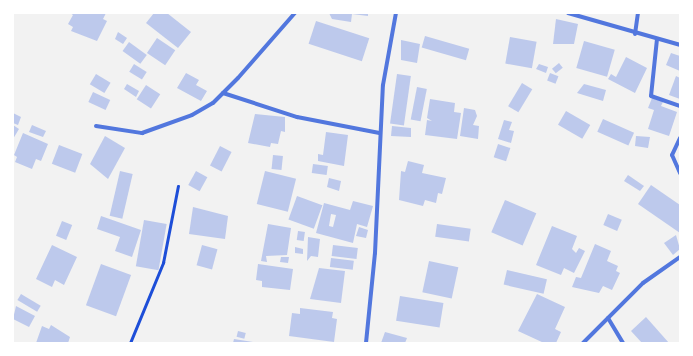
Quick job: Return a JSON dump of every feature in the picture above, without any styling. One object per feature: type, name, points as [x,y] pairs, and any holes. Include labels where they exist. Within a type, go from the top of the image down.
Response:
[{"type":"street","points":[[96,126],[142,133],[192,115],[223,93],[295,13]]},
{"type":"street","points":[[366,343],[375,253],[379,133],[396,13]]},
{"type":"street","points":[[568,13],[635,34],[680,45]]},
{"type":"street","points":[[635,34],[638,13]]},
{"type":"street","points":[[657,39],[651,96],[680,106]]},
{"type":"street","points":[[223,93],[297,117],[379,133]]},
{"type":"street","points":[[680,138],[672,155],[680,173]]},
{"type":"street","points":[[583,343],[643,283],[680,257]]},
{"type":"street","points":[[608,318],[623,343]]},
{"type":"path","points":[[130,343],[163,263],[178,186]]},
{"type":"building","points":[[70,13],[106,13],[103,19],[107,21],[97,41],[71,31],[73,27],[68,24],[73,15]]},
{"type":"building","points":[[154,13],[167,13],[191,32],[178,48],[146,23]]},
{"type":"building","points":[[329,13],[368,13],[368,16],[352,14],[351,22],[332,19]]},
{"type":"building","points":[[556,19],[578,24],[574,44],[553,44]]},
{"type":"building","points":[[316,21],[369,38],[362,61],[309,44]]},
{"type":"building","points":[[118,32],[127,38],[123,44],[115,39]]},
{"type":"building","points":[[425,36],[469,49],[466,60],[422,48]]},
{"type":"building","points":[[510,37],[537,42],[532,68],[505,64]]},
{"type":"building","points":[[157,38],[175,50],[165,65],[147,53]]},
{"type":"building","points":[[401,40],[420,44],[417,63],[401,60]]},
{"type":"building","points":[[584,41],[615,50],[607,77],[576,68]]},
{"type":"building","points":[[129,42],[147,55],[140,64],[123,51]]},
{"type":"building","points":[[671,53],[680,56],[680,71],[666,65]]},
{"type":"building","points":[[626,57],[647,68],[635,93],[608,79],[611,74],[616,77]]},
{"type":"building","points":[[559,63],[563,68],[556,73],[552,69]]},
{"type":"building","points":[[134,64],[147,72],[142,80],[129,72]]},
{"type":"building","points":[[539,64],[548,67],[546,73],[536,69]]},
{"type":"building","points":[[186,73],[199,80],[196,85],[207,91],[201,101],[177,88]]},
{"type":"building","points":[[550,73],[558,76],[556,84],[547,80]]},
{"type":"building","points":[[96,74],[111,83],[104,93],[90,84]]},
{"type":"building","points":[[397,74],[411,76],[404,125],[390,124]]},
{"type":"building","points":[[676,76],[680,78],[680,99],[669,95]]},
{"type":"building","points":[[522,83],[532,89],[518,112],[508,106]]},
{"type":"building","points":[[127,84],[139,91],[136,97],[124,89]]},
{"type":"building","points":[[584,84],[606,90],[603,101],[577,93]]},
{"type":"building","points":[[146,85],[160,94],[151,109],[137,99]]},
{"type":"building","points":[[417,87],[427,89],[421,121],[411,119]]},
{"type":"building","points":[[93,92],[110,100],[106,110],[88,102]]},
{"type":"building","points":[[652,98],[663,102],[661,106],[677,112],[669,136],[648,129],[654,110],[648,108]]},
{"type":"building","points":[[430,99],[455,103],[454,112],[461,113],[457,139],[425,135],[427,120],[432,121],[427,118]]},
{"type":"building","points":[[464,108],[475,110],[477,116],[473,125],[479,126],[478,139],[460,136]]},
{"type":"building","points":[[566,111],[590,125],[582,139],[558,125]]},
{"type":"building","points":[[13,113],[21,117],[18,125],[13,123]]},
{"type":"building","points":[[255,114],[285,117],[285,132],[281,131],[278,144],[271,143],[270,147],[248,143]]},
{"type":"building","points":[[603,119],[634,133],[628,146],[597,132]]},
{"type":"building","points":[[504,120],[512,122],[509,130],[514,131],[511,143],[498,139]]},
{"type":"building","points":[[13,125],[19,129],[13,139]]},
{"type":"building","points":[[32,125],[46,131],[43,137],[29,132]]},
{"type":"building","points":[[392,126],[411,128],[411,137],[391,136]]},
{"type":"building","points":[[326,132],[348,135],[344,166],[318,161],[318,154],[323,155]]},
{"type":"building","points":[[23,133],[48,144],[41,161],[36,159],[32,169],[15,162],[17,157],[14,155]]},
{"type":"building","points":[[105,136],[125,148],[108,179],[90,164]]},
{"type":"building","points":[[636,136],[650,137],[648,148],[635,146]]},
{"type":"building","points":[[498,144],[510,148],[506,161],[494,157]]},
{"type":"building","points":[[59,145],[82,154],[75,173],[52,164]]},
{"type":"building","points":[[220,146],[232,152],[222,172],[210,166]]},
{"type":"building","points":[[273,155],[283,156],[281,170],[272,169]]},
{"type":"building","points":[[408,161],[424,165],[422,173],[446,178],[442,194],[438,193],[436,203],[425,200],[423,206],[399,200],[401,171],[405,172]]},
{"type":"building","points":[[313,164],[328,166],[327,175],[312,173]]},
{"type":"building","points":[[120,171],[133,174],[122,219],[110,216]]},
{"type":"building","points":[[196,171],[207,177],[200,191],[188,185]]},
{"type":"building","points":[[265,171],[296,179],[288,212],[257,204]]},
{"type":"building","points":[[628,175],[644,186],[640,191],[624,181]]},
{"type":"building","points":[[329,178],[341,181],[339,191],[327,187]]},
{"type":"building","points":[[651,185],[680,205],[680,233],[638,204]]},
{"type":"building","points":[[297,196],[322,205],[314,229],[288,219]]},
{"type":"building","points":[[505,200],[536,213],[523,246],[491,232]]},
{"type":"building","points":[[353,201],[373,206],[367,227],[357,224],[353,243],[316,233],[324,203],[350,210]],"holes":[[[331,214],[336,215],[333,227],[329,226]]]},
{"type":"building","points":[[193,207],[228,216],[225,239],[189,234]]},
{"type":"building","points":[[608,214],[622,220],[617,231],[603,225]]},
{"type":"building","points":[[101,216],[141,230],[132,257],[115,251],[120,237],[97,229]]},
{"type":"building","points":[[144,220],[167,224],[158,270],[136,266]]},
{"type":"building","points":[[62,221],[72,225],[66,240],[56,236]]},
{"type":"building","points":[[268,224],[291,228],[287,255],[266,256],[267,262],[261,261]]},
{"type":"building","points":[[437,224],[471,229],[469,242],[435,237]]},
{"type":"building","points":[[552,226],[577,236],[572,249],[576,253],[579,248],[585,251],[574,273],[564,268],[561,275],[536,265]]},
{"type":"building","points":[[359,227],[368,230],[366,238],[356,236]]},
{"type":"building","points":[[298,231],[305,232],[304,241],[297,240]]},
{"type":"building","points":[[676,235],[680,249],[673,255],[664,243]]},
{"type":"building","points":[[308,237],[320,239],[318,257],[311,256],[307,261]]},
{"type":"building","points":[[595,244],[611,251],[607,261],[618,266],[616,271],[620,273],[612,290],[603,286],[599,293],[572,287],[576,277],[581,278]]},
{"type":"building","points":[[52,245],[77,257],[64,285],[55,280],[52,287],[36,279]]},
{"type":"building","points":[[202,245],[217,249],[212,269],[197,265]]},
{"type":"building","points":[[333,245],[358,248],[356,259],[332,256]]},
{"type":"building","points":[[295,247],[303,249],[303,254],[295,253]]},
{"type":"building","points":[[281,257],[289,257],[288,263],[280,262]]},
{"type":"building","points":[[331,258],[354,261],[353,270],[330,267]]},
{"type":"building","points":[[429,261],[458,267],[452,299],[422,292]]},
{"type":"building","points":[[101,264],[131,275],[116,316],[86,305]]},
{"type":"building","points":[[258,264],[293,269],[290,290],[262,287],[262,281],[256,280]]},
{"type":"building","points":[[319,268],[345,271],[341,303],[310,299]]},
{"type":"building","points":[[507,270],[547,279],[544,294],[504,285]]},
{"type":"building","points":[[21,294],[41,306],[37,312],[17,300]]},
{"type":"building","points":[[537,294],[565,307],[555,329],[561,332],[556,343],[544,343],[518,331]]},
{"type":"building","points":[[400,296],[443,303],[440,328],[396,321]]},
{"type":"building","points":[[16,306],[35,316],[29,327],[13,319]]},
{"type":"building","points":[[300,308],[333,312],[332,318],[337,319],[334,342],[289,336],[292,313],[300,314]]},
{"type":"building","points":[[646,317],[669,343],[642,343],[631,331]]},
{"type":"building","points":[[51,325],[70,337],[68,343],[36,343],[42,326],[49,329]]},
{"type":"building","points":[[238,331],[246,333],[244,339],[237,337]]},
{"type":"building","points":[[385,332],[407,338],[405,343],[381,343]]},
{"type":"building","points":[[234,339],[253,342],[253,343],[233,343]]}]
